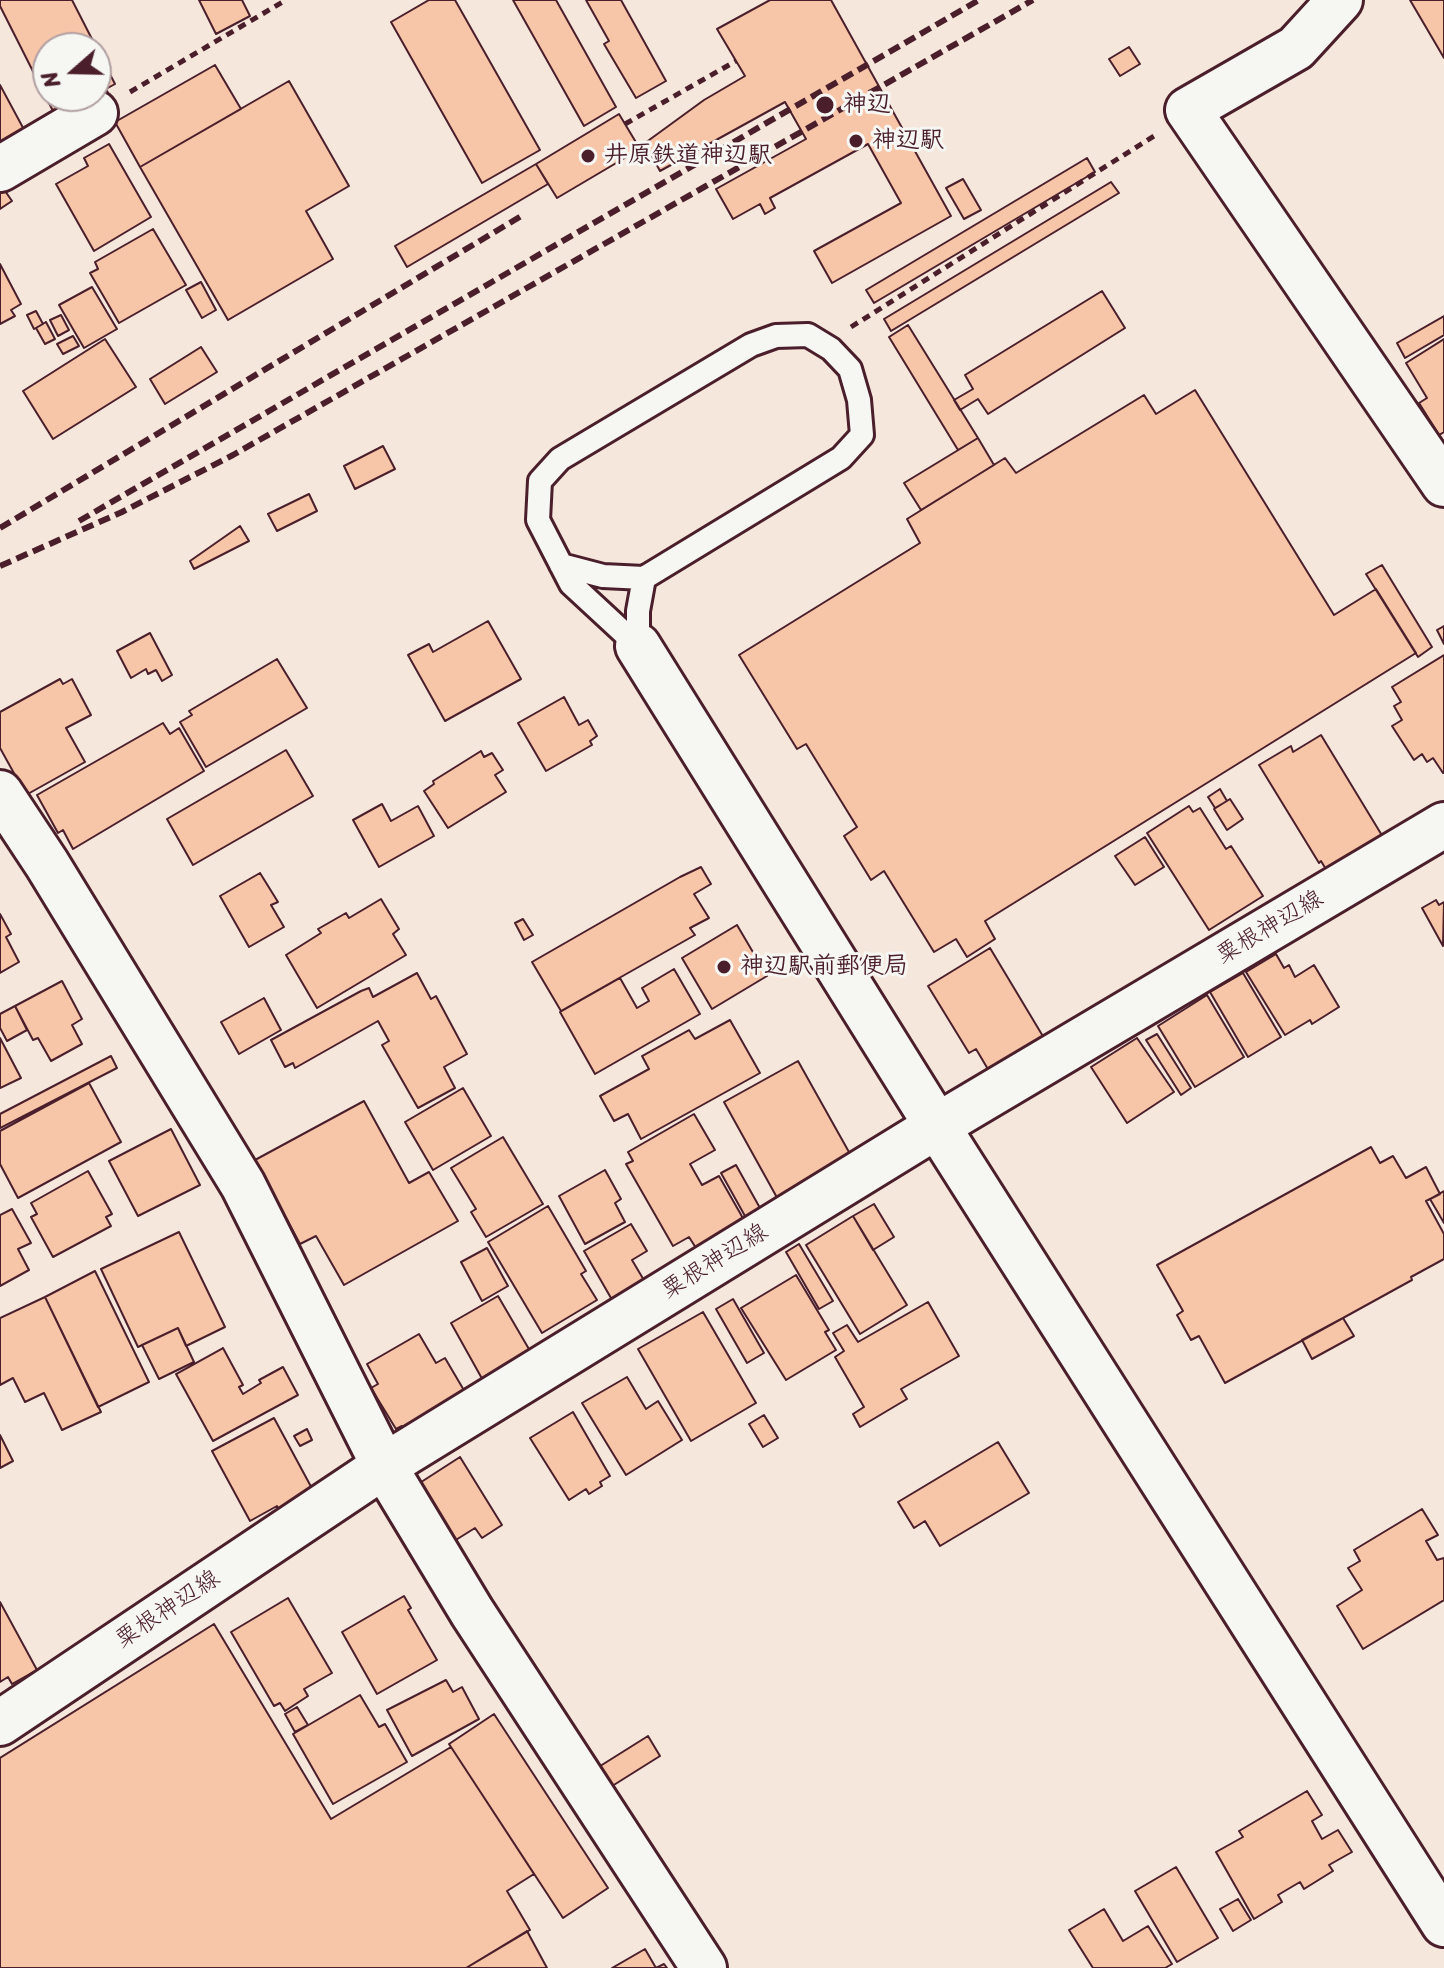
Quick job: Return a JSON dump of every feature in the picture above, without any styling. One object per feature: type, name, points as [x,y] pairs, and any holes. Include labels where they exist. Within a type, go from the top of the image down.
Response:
[{"type":"street","points":[[1340,0],[1296,48],[1188,110],[1444,484]]},
{"type":"street","points":[[0,169],[95,113]]},
{"type":"street","points":[[638,646],[937,1126],[1444,1924]]},
{"type":"street","points":[[0,793],[47,864],[243,1185],[384,1466],[472,1612],[704,1968]]},
{"type":"street","name":"粟根神辺線","points":[[0,1723],[384,1466],[937,1126],[1444,825]]},
{"type":"lane","points":[[561,565],[603,576],[644,578],[841,458],[862,435],[859,400],[850,369],[831,349],[808,335],[776,336],[751,345],[560,459],[540,481],[538,520],[561,565],[571,584],[638,646]]},
{"type":"lane","points":[[638,646],[638,611],[644,578]]},
{"type":"path","points":[[95,113],[286,0]]},
{"type":"path","points":[[625,124],[736,61]]},
{"type":"path","points":[[823,344],[1126,155],[1188,110]]},
{"type":"building","points":[[0,0],[72,0],[88,32],[32,32],[32,69],[0,6]]},
{"type":"building","points":[[199,0],[242,0],[250,16],[216,34]]},
{"type":"building","points":[[429,0],[455,0],[540,150],[482,183],[391,22]]},
{"type":"building","points":[[513,0],[556,0],[616,107],[584,126]]},
{"type":"building","points":[[586,0],[621,0],[666,81],[636,98],[604,44],[609,41]]},
{"type":"building","name":"神辺駅","points":[[770,0],[831,0],[951,216],[832,283],[814,251],[901,203],[868,144],[770,198],[775,208],[765,214],[760,204],[733,219],[716,189],[806,139],[785,102],[660,171],[645,143],[704,100],[745,76],[717,29]]},
{"type":"building","points":[[1410,0],[1444,0],[1444,58]]},
{"type":"building","points":[[1129,47],[1140,64],[1120,76],[1109,59]]},
{"type":"building","points":[[215,65],[241,109],[140,167],[115,122]]},
{"type":"building","points":[[289,81],[349,186],[306,211],[333,259],[228,320],[140,167]]},
{"type":"building","points":[[0,85],[28,137],[0,152]]},
{"type":"building","name":"井原鉄道神辺駅","points":[[619,114],[640,149],[557,198],[536,164]]},
{"type":"building","points":[[109,144],[151,217],[94,251],[56,184],[88,166],[84,158]]},
{"type":"building","points":[[1087,158],[1095,172],[874,303],[866,290]]},
{"type":"building","points":[[536,164],[548,184],[407,267],[395,246]]},
{"type":"building","points":[[963,179],[981,210],[964,219],[946,188]]},
{"type":"building","points":[[1111,182],[1119,193],[891,331],[884,319]]},
{"type":"building","points":[[3,188],[12,201],[0,209],[0,190]]},
{"type":"building","points":[[153,229],[186,285],[119,323],[90,273],[98,269],[95,262]]},
{"type":"building","points":[[0,264],[21,304],[11,310],[15,316],[0,324]]},
{"type":"building","points":[[201,282],[216,310],[202,318],[186,290]]},
{"type":"building","points":[[92,287],[117,329],[84,348],[59,305]]},
{"type":"building","points":[[1102,291],[1125,328],[988,414],[978,399],[960,410],[954,400],[973,389],[965,375]]},
{"type":"building","points":[[36,311],[43,324],[34,329],[27,315]]},
{"type":"building","points":[[61,315],[69,330],[58,336],[50,320]]},
{"type":"building","points":[[1444,316],[1444,335],[1405,358],[1397,343]]},
{"type":"building","points":[[46,322],[55,339],[45,344],[36,328]]},
{"type":"building","points":[[908,325],[978,438],[958,450],[889,337]]},
{"type":"building","points":[[73,336],[79,346],[63,354],[57,344]]},
{"type":"building","points":[[105,339],[136,387],[53,439],[23,391]]},
{"type":"building","points":[[1444,339],[1444,432],[1439,435],[1419,403],[1427,398],[1406,363]]},
{"type":"building","points":[[201,347],[217,372],[165,404],[150,379]]},
{"type":"building","points":[[1195,390],[1334,615],[1376,589],[1416,653],[985,921],[995,939],[967,957],[956,939],[934,952],[884,871],[871,880],[844,836],[857,827],[806,744],[797,749],[739,655],[920,543],[907,519],[1005,458],[1016,473],[1144,395],[1156,414]]},
{"type":"building","points":[[978,438],[994,465],[921,510],[904,483]]},
{"type":"building","points":[[383,446],[395,469],[355,489],[344,466]]},
{"type":"building","points":[[309,494],[317,511],[277,531],[268,514]]},
{"type":"building","points":[[240,526],[249,541],[194,569],[190,561]]},
{"type":"building","points":[[1382,565],[1432,647],[1418,657],[1366,574]]},
{"type":"building","points":[[488,621],[521,679],[445,721],[408,655],[429,644],[433,652]]},
{"type":"building","points":[[1444,626],[1444,644],[1437,630]]},
{"type":"building","points":[[150,633],[172,675],[162,681],[156,670],[148,674],[146,669],[131,678],[117,651]]},
{"type":"building","points":[[1444,655],[1443,773],[1433,758],[1427,762],[1422,754],[1414,760],[1392,726],[1402,720],[1394,706],[1401,702],[1392,687]]},
{"type":"building","points":[[277,659],[307,708],[206,767],[180,722],[192,715],[189,711]]},
{"type":"building","points":[[60,679],[63,684],[72,679],[91,715],[66,728],[85,762],[26,795],[0,748],[0,712]]},
{"type":"building","points":[[564,697],[579,725],[588,720],[597,736],[590,741],[592,745],[546,771],[518,723]]},
{"type":"building","points":[[163,723],[170,734],[179,728],[204,771],[73,849],[63,830],[58,833],[37,795]]},
{"type":"building","points":[[1321,735],[1386,842],[1330,876],[1259,765],[1291,746],[1293,752]]},
{"type":"building","points":[[286,750],[313,796],[193,865],[167,819]]},
{"type":"building","points":[[481,751],[484,757],[492,753],[503,770],[495,775],[506,792],[448,828],[424,791],[434,784],[433,781]]},
{"type":"building","points":[[1220,789],[1227,801],[1215,808],[1208,797]]},
{"type":"building","points":[[1230,799],[1243,819],[1227,830],[1214,809]]},
{"type":"building","points":[[382,804],[391,821],[418,806],[434,836],[379,867],[353,820]]},
{"type":"building","points":[[1189,806],[1193,812],[1200,808],[1226,849],[1231,846],[1263,896],[1209,930],[1147,833]]},
{"type":"building","points":[[1145,837],[1164,867],[1135,885],[1115,856]]},
{"type":"building","points":[[701,867],[711,884],[694,894],[709,918],[690,928],[695,935],[561,1011],[532,962]]},
{"type":"building","points":[[260,873],[278,902],[271,905],[284,927],[249,947],[220,896]]},
{"type":"building","points":[[381,899],[399,929],[393,934],[406,955],[317,1008],[286,955],[321,933],[318,929],[346,913],[349,918]]},
{"type":"building","points":[[1436,900],[1439,905],[1444,902],[1443,946],[1422,908]]},
{"type":"building","points":[[0,914],[11,934],[6,937],[19,962],[0,973]]},
{"type":"building","points":[[523,919],[533,935],[524,940],[515,923]]},
{"type":"building","points":[[737,925],[767,976],[712,1009],[682,958]]},
{"type":"building","points":[[990,948],[1047,1043],[992,1076],[976,1049],[969,1053],[928,986]]},
{"type":"building","points":[[1276,954],[1284,968],[1289,965],[1295,977],[1314,965],[1339,1007],[1312,1024],[1310,1020],[1285,1035],[1246,972]]},
{"type":"building","points":[[674,969],[700,1014],[595,1074],[560,1012],[620,978],[637,1008],[649,1001],[642,988]]},
{"type":"building","points":[[417,973],[431,999],[436,996],[467,1054],[444,1067],[455,1088],[418,1108],[382,1045],[389,1041],[378,1021],[295,1068],[293,1063],[285,1067],[271,1040],[361,991],[369,988],[373,997]]},
{"type":"building","points":[[1243,973],[1281,1037],[1248,1057],[1210,992]]},
{"type":"building","points":[[62,981],[82,1019],[72,1025],[82,1044],[51,1061],[38,1038],[33,1040],[15,1006]]},
{"type":"building","points":[[1207,995],[1244,1057],[1195,1087],[1158,1026]]},
{"type":"building","points":[[264,998],[281,1030],[239,1054],[221,1022]]},
{"type":"building","points":[[15,1006],[27,1030],[7,1041],[0,1028],[0,1014]]},
{"type":"building","points":[[730,1020],[760,1073],[641,1139],[628,1114],[614,1121],[600,1096],[649,1069],[642,1056],[689,1030],[695,1039]]},
{"type":"building","points":[[1157,1034],[1191,1088],[1181,1095],[1146,1040]]},
{"type":"building","points":[[0,1038],[21,1078],[0,1088]]},
{"type":"building","points":[[1137,1038],[1174,1092],[1127,1123],[1091,1067]]},
{"type":"building","points":[[111,1056],[117,1068],[0,1128],[0,1114]]},
{"type":"building","points":[[798,1061],[854,1161],[780,1203],[724,1102]]},
{"type":"building","points":[[89,1083],[121,1142],[18,1198],[0,1164],[0,1131]]},
{"type":"building","points":[[463,1088],[491,1136],[433,1170],[405,1122]]},
{"type":"building","points":[[364,1101],[409,1183],[429,1172],[458,1221],[344,1285],[316,1236],[300,1244],[255,1160]]},
{"type":"building","points":[[694,1114],[715,1150],[690,1164],[702,1185],[719,1176],[744,1220],[696,1248],[689,1237],[673,1246],[626,1164],[633,1161],[628,1152]]},
{"type":"building","points":[[171,1129],[200,1185],[138,1216],[109,1161]]},
{"type":"building","points":[[503,1137],[543,1204],[486,1237],[471,1212],[476,1209],[451,1168]]},
{"type":"building","points":[[1371,1147],[1380,1163],[1393,1156],[1406,1178],[1426,1167],[1440,1194],[1426,1201],[1444,1234],[1444,1259],[1411,1277],[1412,1280],[1225,1383],[1199,1336],[1191,1340],[1177,1315],[1183,1311],[1157,1265]]},
{"type":"building","points":[[736,1165],[765,1217],[750,1225],[721,1173]]},
{"type":"building","points":[[605,1170],[621,1199],[615,1203],[625,1222],[585,1244],[559,1196]]},
{"type":"building","points":[[88,1171],[112,1214],[106,1217],[111,1226],[53,1257],[31,1217],[37,1214],[31,1203]]},
{"type":"building","points":[[1444,1191],[1444,1223],[1430,1199]]},
{"type":"building","points":[[874,1204],[894,1237],[873,1250],[853,1216]]},
{"type":"building","points":[[548,1206],[586,1271],[581,1274],[597,1300],[542,1333],[488,1242]]},
{"type":"building","points":[[12,1209],[31,1243],[18,1249],[29,1270],[0,1286],[0,1215]]},
{"type":"building","points":[[853,1216],[907,1305],[860,1334],[806,1245]]},
{"type":"building","points":[[631,1224],[647,1251],[632,1260],[648,1287],[615,1305],[584,1251]]},
{"type":"building","points":[[179,1232],[225,1327],[186,1346],[178,1328],[138,1347],[101,1269]]},
{"type":"building","points":[[799,1244],[833,1301],[819,1309],[786,1252]]},
{"type":"building","points":[[487,1248],[508,1286],[482,1301],[461,1262]]},
{"type":"building","points":[[95,1271],[149,1382],[98,1407],[45,1297]]},
{"type":"building","points":[[796,1275],[829,1330],[825,1332],[836,1350],[786,1380],[741,1308]]},
{"type":"building","points":[[498,1296],[533,1356],[485,1384],[451,1323]]},
{"type":"building","points":[[45,1297],[101,1412],[62,1430],[44,1393],[25,1402],[13,1378],[0,1385],[0,1318]]},
{"type":"building","points":[[733,1299],[764,1353],[747,1363],[716,1309]]},
{"type":"building","points":[[928,1302],[959,1356],[901,1389],[907,1399],[860,1427],[853,1414],[864,1407],[835,1357],[844,1351],[833,1333],[847,1325],[858,1342]]},
{"type":"building","points":[[703,1312],[756,1403],[691,1441],[638,1349]]},
{"type":"building","points":[[1343,1318],[1354,1336],[1312,1359],[1302,1340]]},
{"type":"building","points":[[178,1328],[194,1362],[159,1379],[142,1345]]},
{"type":"building","points":[[419,1334],[436,1363],[445,1358],[465,1392],[406,1433],[402,1426],[396,1429],[371,1388],[378,1384],[367,1364]]},
{"type":"building","points":[[223,1348],[243,1385],[239,1387],[243,1394],[261,1383],[259,1380],[283,1367],[298,1395],[213,1441],[176,1374]]},
{"type":"building","points":[[627,1377],[646,1409],[658,1401],[682,1440],[626,1475],[582,1403]]},
{"type":"building","points":[[573,1412],[610,1476],[589,1494],[586,1489],[569,1500],[530,1438]]},
{"type":"building","points":[[764,1415],[778,1438],[763,1447],[749,1424]]},
{"type":"building","points":[[274,1418],[315,1494],[281,1513],[277,1506],[250,1521],[212,1451]]},
{"type":"building","points":[[307,1429],[312,1440],[300,1446],[294,1436]]},
{"type":"building","points":[[0,1435],[13,1461],[0,1468]]},
{"type":"building","points":[[998,1442],[1029,1493],[940,1546],[925,1521],[914,1528],[898,1502]]},
{"type":"building","points":[[460,1457],[502,1525],[482,1538],[475,1528],[451,1543],[415,1486]]},
{"type":"building","points":[[1422,1509],[1438,1535],[1426,1541],[1437,1560],[1444,1558],[1444,1600],[1363,1649],[1337,1606],[1362,1590],[1348,1568],[1360,1561],[1354,1550]]},
{"type":"building","points":[[404,1596],[411,1608],[408,1610],[437,1660],[377,1694],[342,1632]]},
{"type":"building","points":[[288,1598],[332,1673],[304,1689],[308,1696],[285,1711],[280,1703],[274,1706],[231,1632]]},
{"type":"building","points":[[0,1602],[37,1670],[12,1684],[8,1677],[0,1682]]},
{"type":"building","points":[[214,1624],[331,1819],[451,1747],[534,1874],[507,1891],[530,1930],[466,1968],[0,1968],[0,1758]]},
{"type":"building","points":[[446,1680],[453,1692],[462,1687],[479,1719],[412,1756],[387,1710]]},
{"type":"building","points":[[360,1695],[379,1727],[385,1724],[407,1762],[333,1804],[293,1734]]},
{"type":"building","points":[[297,1707],[308,1725],[295,1732],[285,1714]]},
{"type":"building","points":[[494,1714],[608,1888],[563,1918],[449,1744]]},
{"type":"building","points":[[648,1736],[660,1756],[609,1788],[597,1768]]},
{"type":"building","points":[[1307,1791],[1322,1815],[1312,1821],[1322,1839],[1338,1830],[1352,1852],[1329,1865],[1333,1871],[1304,1889],[1300,1882],[1278,1895],[1282,1902],[1254,1919],[1216,1852],[1243,1837],[1239,1831]]},
{"type":"building","points":[[1176,1867],[1218,1938],[1177,1962],[1135,1891]]},
{"type":"building","points":[[1238,1899],[1251,1920],[1233,1931],[1220,1909]]},
{"type":"building","points":[[1104,1909],[1123,1941],[1148,1926],[1172,1964],[1165,1968],[1093,1968],[1069,1930]]},
{"type":"building","points":[[527,1931],[547,1968],[466,1968]]},
{"type":"building","points":[[645,1949],[656,1968],[612,1968]]},
{"type":"railway","points":[[79,521],[979,0]]},
{"type":"railway","points":[[0,566],[122,512],[233,455],[1033,0]]},
{"type":"railway","points":[[0,528],[523,215]]},
{"type":"place","name":"神辺","points":[[825,105]]},
{"type":"place","name":"神辺駅","points":[[856,141]]},
{"type":"place","name":"井原鉄道神辺駅","points":[[588,156]]},
{"type":"place","name":"神辺駅前郵便局","points":[[724,967]]}]
